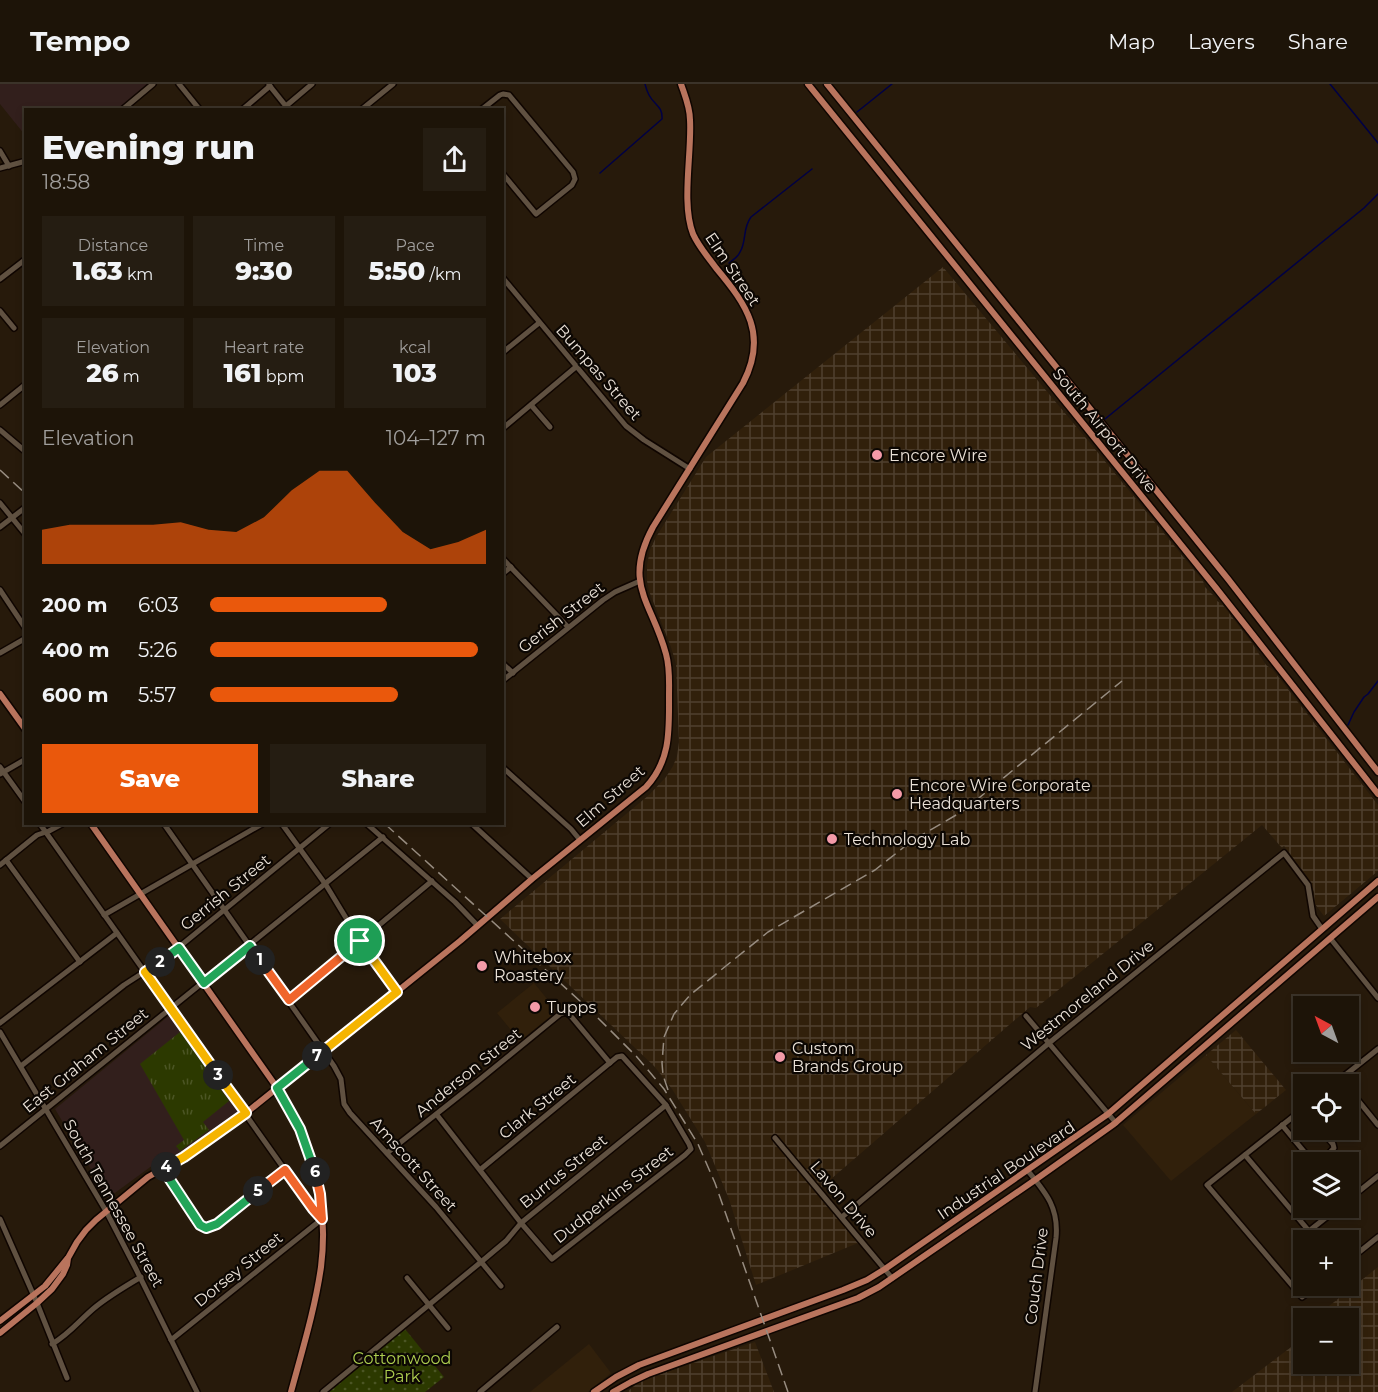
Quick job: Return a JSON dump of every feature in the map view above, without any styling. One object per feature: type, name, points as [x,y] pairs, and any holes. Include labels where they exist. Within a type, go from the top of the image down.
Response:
[{"type":"main road","name":"Elm Street","points":[[68,1258],[82,1234],[106,1211],[145,1179],[184,1157],[246,1113],[324,1051],[650,783],[661,765],[668,742],[667,658],[645,601],[640,581],[640,560],[646,541],[746,377],[751,365],[754,342],[751,319],[743,303],[701,248],[690,224],[688,206],[690,121],[681,84]]},
{"type":"main road","name":"South Airport Drive","points":[[808,84],[1216,588],[1378,794]]},
{"type":"main road","name":"South Airport Drive","points":[[827,84],[1228,579],[1378,772]]},
{"type":"main road","points":[[1216,588],[1228,579]]},
{"type":"main road","points":[[0,694],[24,727]]},
{"type":"main road","points":[[93,825],[277,1088],[296,1120],[309,1150],[318,1182],[322,1219],[322,1252],[312,1312],[291,1392]]},
{"type":"main road","name":"Industrial Boulevard","points":[[594,1392],[626,1371],[856,1285],[885,1269],[1108,1114],[1378,881]]},
{"type":"main road","name":"Industrial Boulevard","points":[[613,1392],[648,1374],[858,1298],[892,1278],[1116,1123],[1378,897]]},
{"type":"main road","points":[[1322,929],[1330,938]]},
{"type":"main road","points":[[1218,1020],[1225,1029]]},
{"type":"main road","points":[[0,1322],[52,1279],[68,1258]]},
{"type":"main road","points":[[0,1333],[48,1293],[59,1280],[68,1258]]},
{"type":"main road","points":[[694,1346],[700,1356],[709,1349],[730,1340],[733,1331]]},
{"type":"street","points":[[124,108],[153,84]]},
{"type":"street","points":[[179,84],[198,108]]},
{"type":"street","points":[[244,108],[269,85],[288,108],[312,84]]},
{"type":"street","points":[[370,107],[392,84]]},
{"type":"street","points":[[483,108],[498,96],[505,94],[511,96],[574,174],[575,179],[572,185],[536,214],[504,175]]},
{"type":"street","points":[[0,151],[9,166]]},
{"type":"street","points":[[0,168],[24,162]]},
{"type":"street","points":[[0,279],[24,261]]},
{"type":"street","name":"Bumpas Street","points":[[504,279],[626,426],[690,469]]},
{"type":"street","points":[[0,310],[14,328]]},
{"type":"street","points":[[504,350],[539,322]]},
{"type":"street","points":[[504,427],[577,366]]},
{"type":"street","points":[[0,405],[24,386]]},
{"type":"street","points":[[531,405],[550,427]]},
{"type":"street","points":[[0,430],[24,450]]},
{"type":"street","points":[[0,503],[24,533]]},
{"type":"street","points":[[0,527],[24,509]]},
{"type":"street","points":[[504,560],[568,627]]},
{"type":"street","points":[[504,572],[511,567]]},
{"type":"street","name":"Gerish Street","points":[[504,680],[615,592],[640,581]]},
{"type":"street","points":[[0,590],[24,625]]},
{"type":"street","points":[[0,604],[6,600]]},
{"type":"street","points":[[0,654],[24,639]]},
{"type":"street","points":[[504,665],[513,673]]},
{"type":"street","points":[[24,760],[1,771],[24,800]]},
{"type":"street","points":[[504,769],[571,829],[580,840]]},
{"type":"street","points":[[41,825],[322,1219]]},
{"type":"street","points":[[0,865],[36,835],[60,825]]},
{"type":"street","name":"Amscott Street","points":[[165,825],[324,1051],[340,1079],[344,1104],[350,1113],[436,1208],[501,1286]]},
{"type":"street","points":[[104,915],[260,825]]},
{"type":"street","points":[[283,825],[326,885],[360,941],[397,992]]},
{"type":"street","name":"Gerrish Street","points":[[21,1066],[124,985],[151,970],[328,825]]},
{"type":"street","points":[[368,825],[455,902],[478,926]]},
{"type":"street","points":[[473,825],[532,879]]},
{"type":"street","name":"East Graham Street","points":[[0,1146],[383,837]]},
{"type":"street","name":"Westmoreland Drive","points":[[842,1217],[1049,1043],[1284,854],[1308,885],[1313,916],[1322,929]]},
{"type":"street","points":[[6,860],[80,962]]},
{"type":"street","points":[[289,1000],[432,881]]},
{"type":"street","points":[[0,1023],[117,933]]},
{"type":"street","points":[[1330,938],[1378,998]]},
{"type":"street","name":"Anderson Street","points":[[387,1153],[560,1014],[566,1012],[610,1063]]},
{"type":"street","points":[[1026,1016],[1116,1123]]},
{"type":"street","name":"South Tennessee Street","points":[[0,1032],[106,1211],[141,1277],[196,1392]]},
{"type":"street","points":[[1347,1074],[1378,1050]]},
{"type":"street","points":[[610,1063],[617,1057],[626,1058],[666,1105]]},
{"type":"street","name":"Clark Street","points":[[481,1169],[610,1063]]},
{"type":"street","points":[[1359,1102],[1378,1125]]},
{"type":"street","name":"Dudperkins Street","points":[[521,1223],[552,1260],[676,1162],[690,1149],[666,1105]]},
{"type":"street","name":"Burrus Street","points":[[323,1392],[506,1241],[521,1223],[666,1105]]},
{"type":"street","points":[[437,1115],[521,1223]]},
{"type":"street","points":[[1293,1116],[1207,1185],[1293,1287]]},
{"type":"street","points":[[1282,1125],[1293,1138]]},
{"type":"street","name":"Lavon Drive","points":[[775,1138],[892,1278]]},
{"type":"street","points":[[1294,1140],[1314,1162],[1319,1161],[1334,1148],[1330,1140]]},
{"type":"street","points":[[1245,1155],[1293,1212]]},
{"type":"street","points":[[163,1169],[200,1225],[206,1228],[217,1224],[285,1170]]},
{"type":"street","name":"Couch Drive","points":[[1028,1171],[1052,1205],[1056,1215],[1057,1229],[1035,1392]]},
{"type":"street","points":[[1359,1191],[1378,1176]]},
{"type":"street","points":[[1298,1218],[1309,1231],[1325,1218]]},
{"type":"street","points":[[0,1219],[2,1229],[34,1295],[67,1378]]},
{"type":"street","name":"Dorsey Street","points":[[171,1340],[322,1219]]},
{"type":"street","points":[[1359,1253],[1378,1238]]},
{"type":"street","points":[[52,1344],[71,1331],[104,1301],[141,1277]]},
{"type":"street","points":[[407,1278],[448,1328]]},
{"type":"street","points":[[480,1392],[557,1328]]},
{"type":"shaded area","points":[[0,84],[148,84],[119,108],[24,108],[24,134],[0,104]]},
{"type":"shaded area","name":"Encore Wire","points":[[943,267],[1203,581],[1205,587],[1222,604],[1266,665],[1273,670],[1378,805],[1378,871],[1324,916],[1315,904],[1314,892],[1309,879],[1284,846],[1282,848],[1262,825],[1036,1008],[1030,1007],[816,1192],[858,1243],[756,1285],[729,1199],[705,1142],[672,1089],[654,1066],[500,919],[649,795],[673,766],[679,742],[676,664],[649,591],[647,565],[656,537],[706,457]]},
{"type":"shaded area","name":"Tupps","points":[[534,983],[557,1011],[520,1041],[497,1013]]},
{"type":"shaded area","points":[[171,1014],[238,1111],[183,1151],[153,1165],[108,1198],[55,1109]]},
{"type":"shaded area","points":[[1236,1030],[1286,1090],[1256,1114],[1206,1055]]},
{"type":"shaded area","points":[[1206,1055],[1256,1114],[1171,1181],[1123,1125]]},
{"type":"shaded area","points":[[1378,1267],[1378,1392],[1232,1392],[1293,1346],[1293,1374],[1359,1374],[1359,1308],[1327,1308],[1342,1296],[1359,1296],[1359,1282]]},
{"type":"shaded area","points":[[755,1342],[774,1392],[627,1392],[640,1381]]},
{"type":"shaded area","points":[[589,1344],[611,1373],[588,1392],[530,1392]]},
{"type":"green space","points":[[180,1032],[229,1101],[203,1122],[209,1130],[180,1151],[176,1146],[184,1140],[140,1064]]},
{"type":"green space","name":"Cottonwood Park","points":[[405,1329],[444,1377],[425,1392],[329,1392]]},
{"type":"waterway","points":[[600,173],[662,119],[660,108],[649,95],[645,84]]},
{"type":"waterway","points":[[857,112],[892,84]]},
{"type":"waterway","points":[[1330,84],[1378,143]]},
{"type":"waterway","points":[[729,263],[742,248],[746,226],[751,217],[812,169]]},
{"type":"waterway","points":[[1105,419],[1364,208],[1378,194]]},
{"type":"waterway","points":[[1348,725],[1364,697],[1378,681]]},
{"type":"railway","points":[[0,470],[24,492]]},
{"type":"railway","points":[[668,1090],[662,1063],[664,1037],[674,1014],[690,995],[768,932],[875,870],[913,840],[963,811],[1122,681]]},
{"type":"railway","points":[[386,825],[591,1011],[636,1056],[664,1089],[698,1144],[715,1183],[788,1392]]},
{"type":"place","name":"Encore Wire","points":[[877,455]]},
{"type":"place","name":"Encore Wire Corporate Headquarters","points":[[897,794]]},
{"type":"place","name":"Technology Lab","points":[[832,839]]},
{"type":"place","name":"Whitebox Roastery","points":[[482,966]]},
{"type":"place","name":"Tupps","points":[[535,1007]]},
{"type":"place","name":"Custom Brands Group","points":[[780,1057]]},
{"type":"route","points":[[360,941],[397,992],[277,1088],[296,1120],[309,1150],[318,1182],[322,1219],[285,1170],[217,1224],[208,1228],[201,1227],[163,1169],[246,1113],[145,972],[151,970],[179,948],[204,983],[250,946],[289,1000],[360,941]]}]
